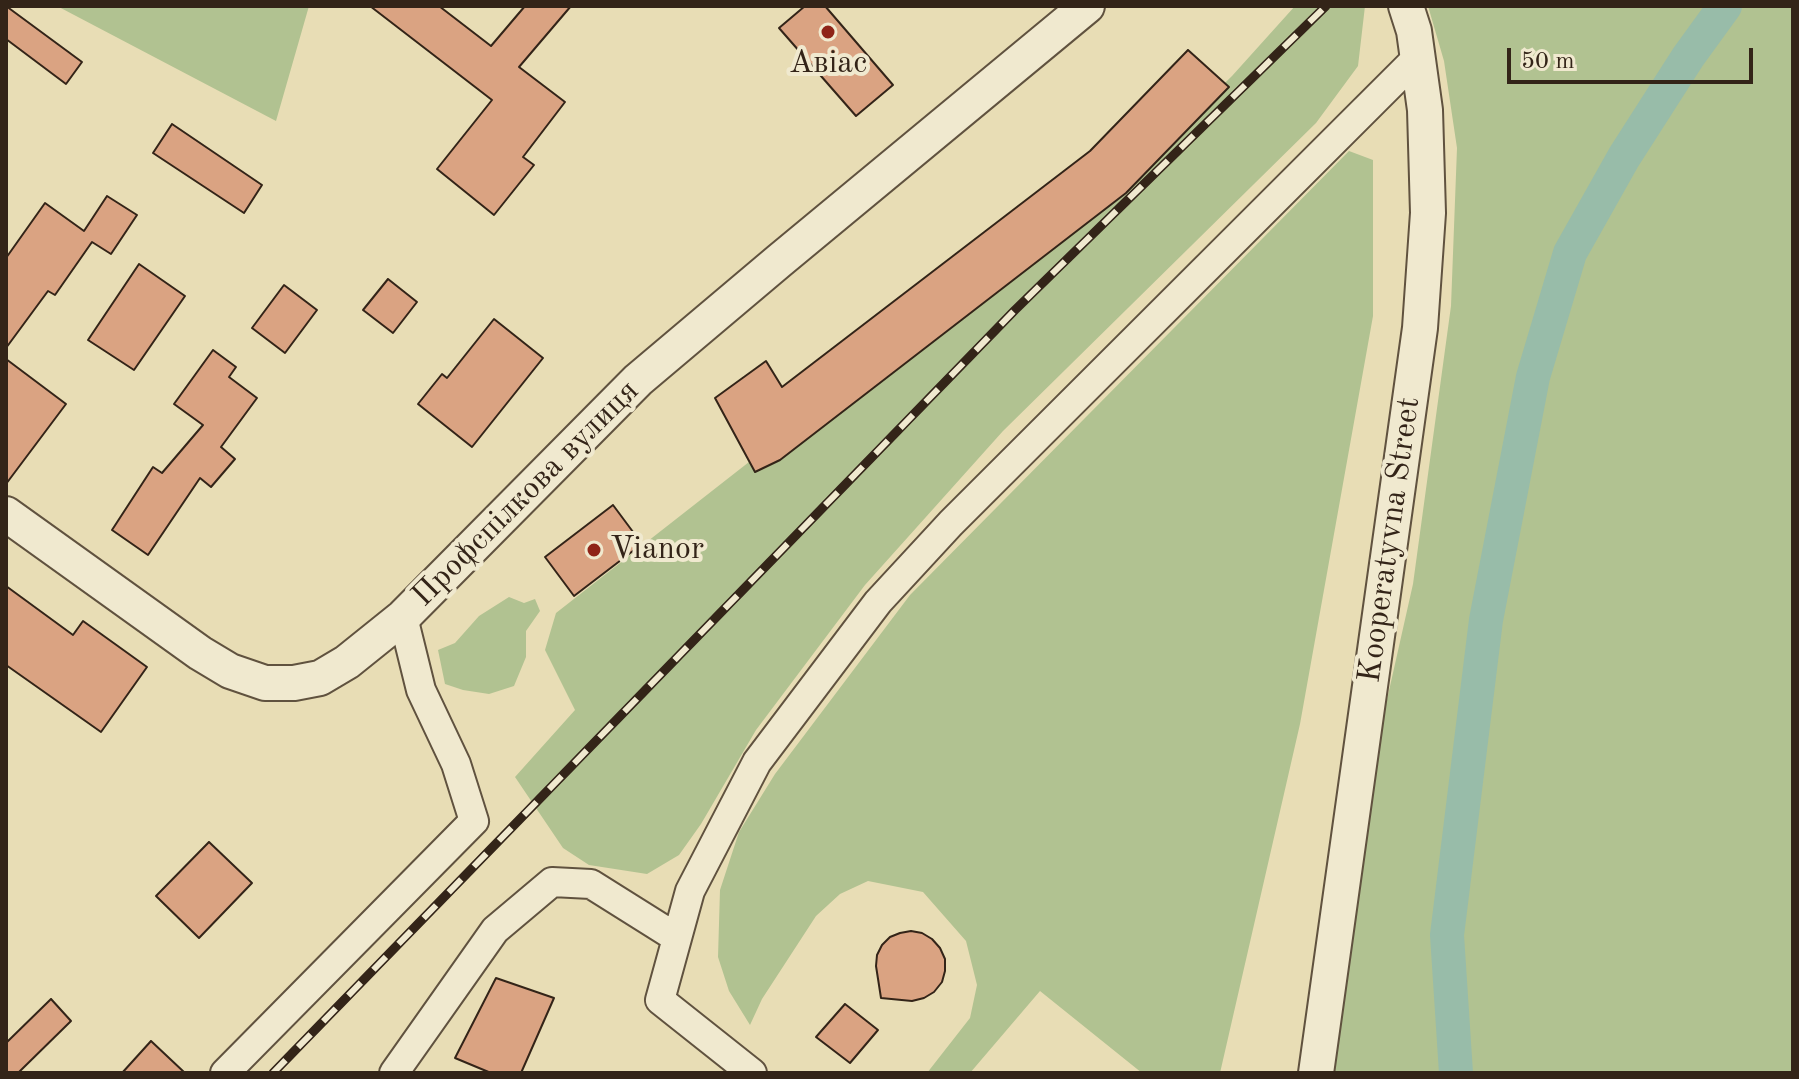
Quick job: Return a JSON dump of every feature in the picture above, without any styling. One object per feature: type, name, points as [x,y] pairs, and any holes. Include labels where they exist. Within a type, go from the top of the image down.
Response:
[{"type":"street","name":"Профспілкова вулиця","points":[[225,1073],[474,821],[456,764],[421,690],[403,617],[638,380],[1087,6]]},
{"type":"street","name":"Kooperatyvna Street","points":[[1316,1073],[1420,328],[1428,213],[1425,110],[1414,31],[1406,6]]},
{"type":"street","points":[[752,1073],[660,1000],[690,891],[757,762],[878,602],[951,523],[1417,58]]},
{"type":"street","points":[[6,514],[200,653],[230,671],[265,683],[294,683],[320,678],[347,662],[403,617]]},
{"type":"street","points":[[394,1073],[495,930],[552,882],[591,884],[677,938]]},
{"type":"green space","points":[[57,6],[309,6],[276,121]]},
{"type":"green space","points":[[1295,6],[1365,6],[1358,66],[1316,123],[1003,431],[865,585],[756,730],[701,824],[679,855],[647,874],[589,865],[563,848],[515,777],[575,710],[545,650],[556,613],[749,462],[775,453],[1126,180],[1232,76]]},
{"type":"green space","points":[[1428,6],[1793,6],[1793,1073],[1307,1073],[1413,584],[1451,306],[1457,148],[1444,61]]},
{"type":"green space","points":[[1349,151],[1373,160],[1373,316],[1300,724],[1220,1073],[1142,1073],[1040,991],[970,1073],[927,1073],[970,1018],[977,985],[966,941],[923,892],[868,881],[840,894],[816,916],[762,999],[750,1025],[729,991],[718,957],[720,890],[739,832],[775,774],[910,595]]},
{"type":"green space","points":[[509,597],[524,603],[535,599],[540,611],[526,631],[526,657],[514,686],[489,694],[445,684],[438,650],[455,643],[479,616]]},
{"type":"building","points":[[6,6],[82,62],[66,84],[6,39]]},
{"type":"building","points":[[370,6],[439,6],[491,46],[525,6],[571,6],[519,67],[565,102],[523,157],[534,165],[494,215],[437,169],[492,100]]},
{"type":"building","points":[[805,6],[825,6],[893,85],[856,116],[779,28]]},
{"type":"building","points":[[1188,50],[1229,87],[1126,193],[780,460],[755,472],[715,398],[766,361],[782,387],[1090,151]]},
{"type":"building","points":[[172,124],[262,185],[244,213],[153,153]]},
{"type":"building","points":[[107,196],[137,215],[111,254],[92,242],[55,295],[48,291],[6,348],[6,258],[45,203],[84,231]]},
{"type":"building","points":[[139,264],[185,296],[134,370],[88,340]]},
{"type":"building","points":[[388,279],[417,302],[393,333],[363,310]]},
{"type":"building","points":[[284,285],[317,310],[285,353],[252,328]]},
{"type":"building","points":[[494,319],[543,358],[472,447],[418,404],[442,374],[447,378]]},
{"type":"building","points":[[213,350],[236,367],[229,377],[257,398],[221,447],[235,459],[211,487],[200,478],[148,555],[112,530],[153,467],[162,473],[203,425],[174,404]]},
{"type":"building","points":[[6,359],[66,404],[6,484]]},
{"type":"building","name":"Vianor","points":[[613,505],[642,544],[574,596],[545,557]]},
{"type":"building","points":[[6,586],[73,635],[83,621],[147,667],[101,732],[6,665]]},
{"type":"building","points":[[209,842],[252,883],[199,938],[156,896]]},
{"type":"building","points":[[911,931],[922,933],[940,948],[945,959],[942,982],[924,998],[912,1001],[881,998],[877,955],[890,937]]},
{"type":"building","points":[[496,978],[554,998],[521,1073],[491,1073],[455,1058]]},
{"type":"building","points":[[51,999],[71,1021],[18,1073],[6,1073],[6,1043]]},
{"type":"building","points":[[845,1004],[878,1030],[850,1063],[816,1037]]},
{"type":"building","points":[[151,1041],[185,1073],[122,1073]]},
{"type":"waterway","points":[[1456,1073],[1447,935],[1486,620],[1533,377],[1570,253],[1624,157],[1688,57],[1725,6]]},
{"type":"railway","points":[[273,1073],[1015,310],[1326,6]]},
{"type":"place","name":"Авіас","points":[[828,32]]},
{"type":"place","name":"Vianor","points":[[594,550]]}]
